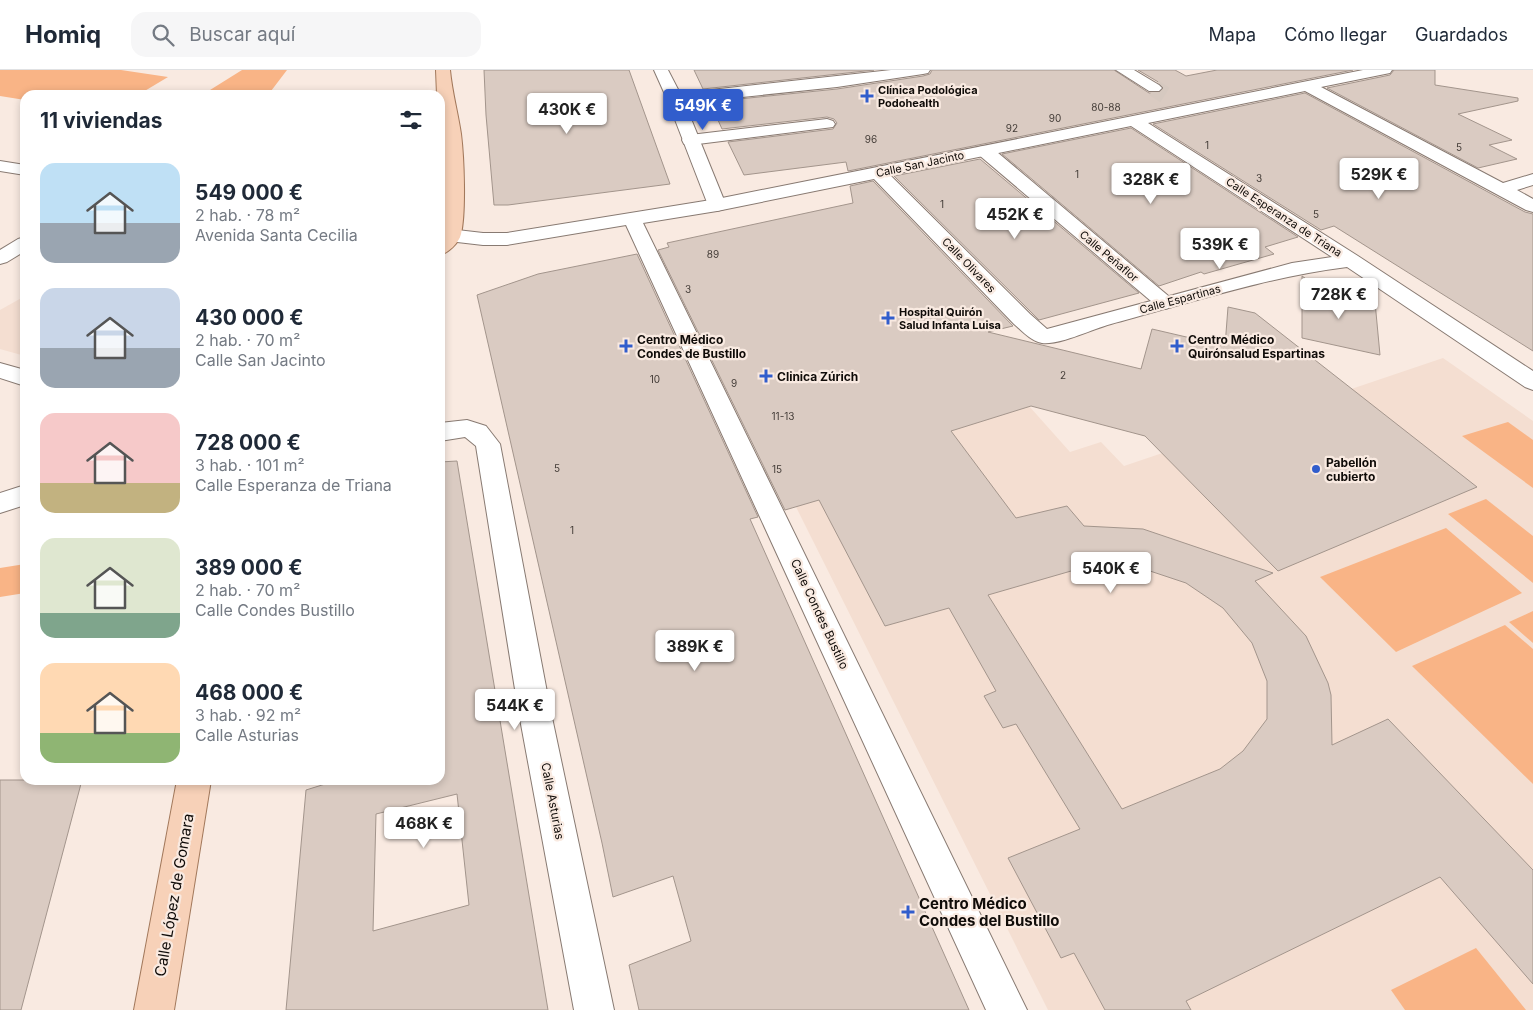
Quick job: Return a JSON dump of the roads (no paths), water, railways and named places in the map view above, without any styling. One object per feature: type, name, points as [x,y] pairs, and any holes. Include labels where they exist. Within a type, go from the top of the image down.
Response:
[{"type":"main road","points":[[442,90],[443,70]]},
{"type":"main road","points":[[445,107],[452,134],[454,197],[445,229]]},
{"type":"main road","name":"Calle López de Gomara","points":[[154,1010],[193,785]]},
{"type":"street","points":[[661,70],[675,99],[690,140],[718,205]]},
{"type":"street","points":[[675,99],[837,82],[923,70]]},
{"type":"street","points":[[1123,70],[1154,88]]},
{"type":"street","name":"Calle San Jacinto","points":[[445,236],[507,239],[718,205],[1385,70]]},
{"type":"street","points":[[1307,86],[1533,206]]},
{"type":"street","points":[[1172,98],[1190,109]]},
{"type":"street","name":"Calle Esperanza de Triana","points":[[1133,120],[1351,260],[1533,382]]},
{"type":"street","points":[[690,140],[827,124]]},
{"type":"street","name":"Calle Peñaflor","points":[[985,151],[1165,303]]},
{"type":"street","points":[[0,166],[20,169]]},
{"type":"street","name":"Calle Olivares","points":[[878,173],[1036,332],[1042,336],[1052,336],[1098,321]]},
{"type":"street","points":[[1501,189],[1533,179]]},
{"type":"street","name":"Calle Condes Bustillo","points":[[632,219],[1007,1010]]},
{"type":"street","points":[[0,258],[20,247]]},
{"type":"street","name":"Calle Espartinas","points":[[1098,321],[1299,267],[1351,260]]},
{"type":"street","points":[[0,370],[20,376]]},
{"type":"street","name":"Calle Asturias","points":[[445,431],[469,427],[480,433],[488,444],[534,708],[594,1010]]},
{"type":"street","points":[[0,504],[20,497]]},
{"type":"tunnel","points":[[1154,88],[1165,95]]},
{"type":"place","name":"Clínica Podológica Podohealth","points":[[867,96]]},
{"type":"place","name":"Hospital Quirón Salud Infanta Luisa","points":[[888,318]]},
{"type":"place","name":"Centro Médico Condes de Bustillo","points":[[626,346]]},
{"type":"place","name":"Centro Médico Quirónsalud Espartinas","points":[[1177,346]]},
{"type":"place","name":"Clinica Zúrich","points":[[766,376]]},
{"type":"place","name":"Pabellón cubierto","points":[[1316,469]]},
{"type":"place","name":"Centro Médico Condes del Bustillo","points":[[908,912]]}]
